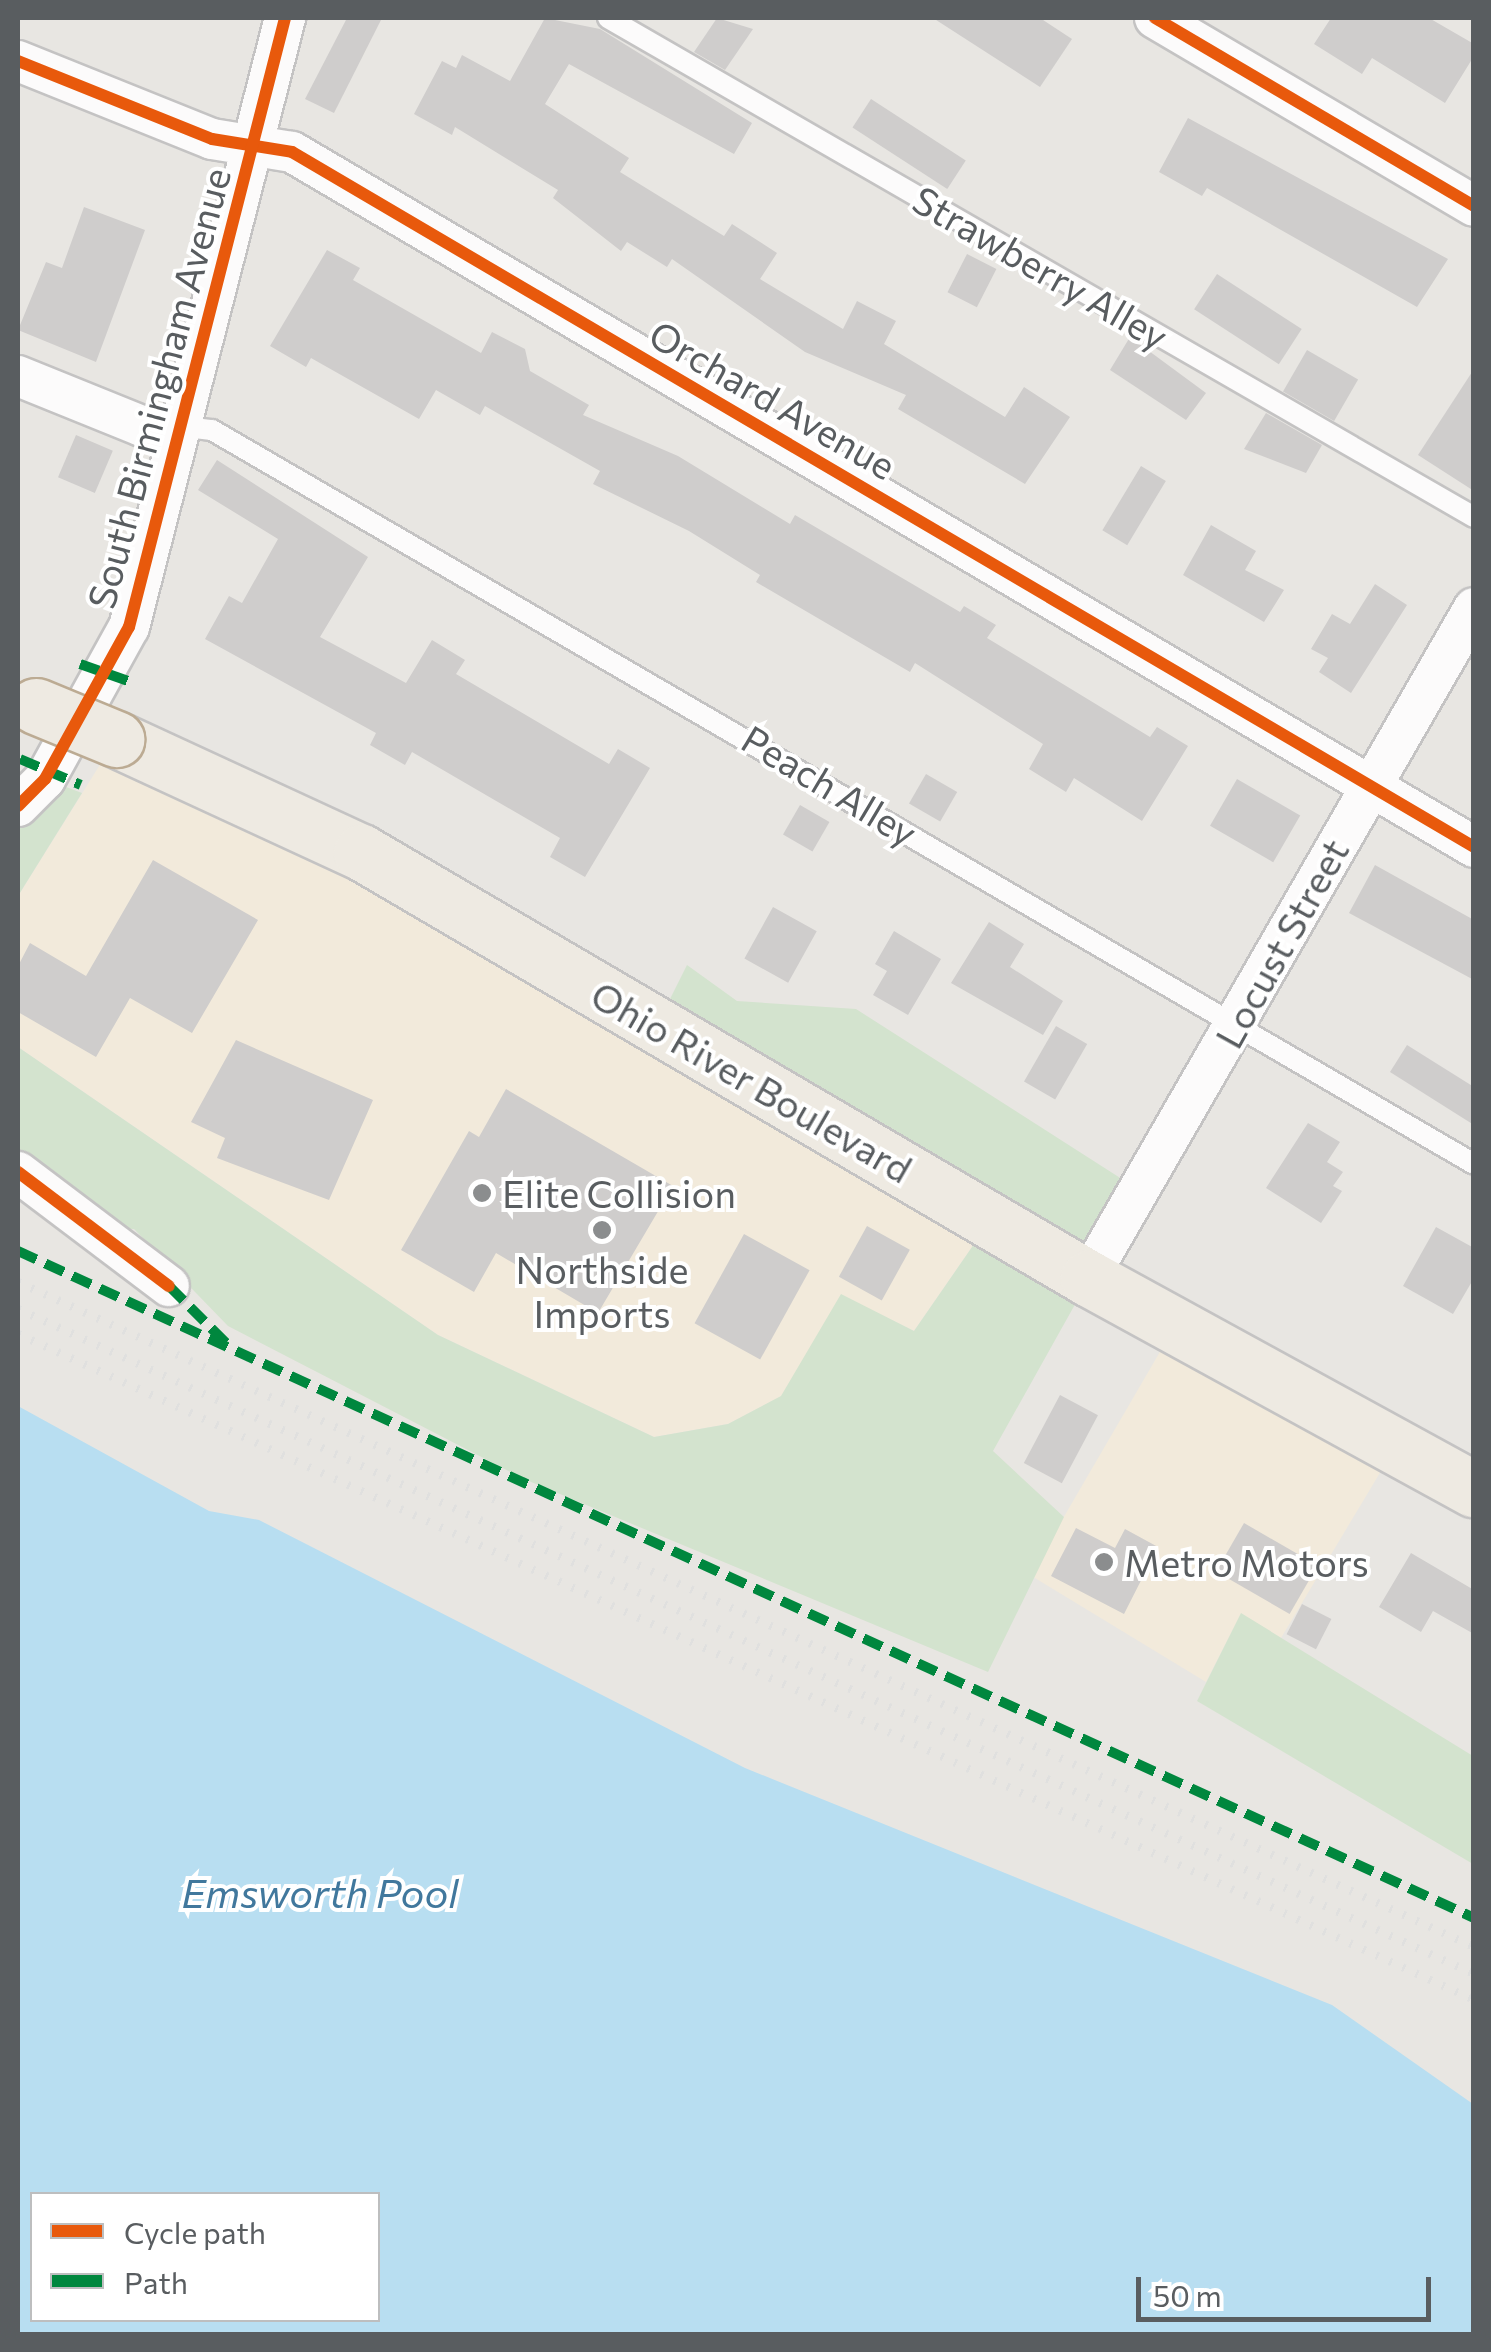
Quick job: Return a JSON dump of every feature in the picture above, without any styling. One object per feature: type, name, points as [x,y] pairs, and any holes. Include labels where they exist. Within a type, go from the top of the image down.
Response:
[{"type":"highway","name":"Ohio River Boulevard","points":[[27,702],[360,852],[1088,1278],[1474,1489]]},
{"type":"street","name":"South Birmingham Avenue","points":[[18,806],[46,779],[129,628],[284,18]]},
{"type":"street","points":[[1155,18],[1474,206]]},
{"type":"street","name":"Orchard Avenue","points":[[18,60],[212,139],[292,152],[1474,847]]},
{"type":"street","points":[[18,376],[142,426],[178,426]]},
{"type":"street","name":"Locust Street","points":[[1088,1278],[1474,608]]},
{"type":"street","points":[[18,1172],[169,1286]]},
{"type":"lane","name":"Strawberry Alley","points":[[608,18],[1474,517]]},
{"type":"lane","name":"Peach Alley","points":[[178,426],[229,439],[1474,1164]]},
{"type":"shaded area","points":[[116,739],[990,1221],[914,1331],[841,1295],[782,1396],[728,1424],[654,1437],[438,1335],[18,1047],[18,896]]},
{"type":"shaded area","points":[[1175,1326],[1396,1446],[1281,1638],[1241,1614],[1206,1682],[1030,1575]]},
{"type":"green space","points":[[45,779],[82,793],[18,896],[18,806]]},
{"type":"green space","points":[[687,965],[737,1001],[856,1009],[1139,1190],[993,1451],[1064,1517],[988,1672],[524,1479],[228,1326],[134,1229],[99,1228],[18,1172],[18,1047],[438,1335],[654,1437],[728,1424],[781,1396],[841,1294],[914,1331],[990,1221],[657,1025]]},
{"type":"green space","points":[[1241,1613],[1473,1756],[1473,1864],[1197,1701]]},
{"type":"water","name":"Emsworth Pool","points":[[18,1406],[209,1511],[259,1520],[745,1768],[1332,2005],[1473,2104],[1473,2334],[18,2334]]},
{"type":"building","points":[[347,18],[382,18],[334,113],[305,99]]},
{"type":"building","points":[[545,18],[600,29],[752,123],[734,154],[569,64],[545,104],[629,158],[620,172],[724,236],[732,224],[777,253],[760,279],[843,329],[857,301],[896,321],[884,344],[1005,417],[1024,387],[1070,417],[1025,484],[898,409],[906,395],[805,352],[672,259],[667,267],[627,242],[621,251],[553,198],[558,190],[455,127],[452,135],[414,114],[442,61],[456,68],[462,55],[510,81]]},
{"type":"building","points":[[717,18],[753,29],[725,70],[694,52]]},
{"type":"building","points":[[933,18],[1040,18],[1072,39],[1040,87]]},
{"type":"building","points":[[1331,18],[1429,18],[1474,44],[1474,56],[1445,103],[1372,58],[1362,74],[1314,44]]},
{"type":"building","points":[[871,99],[966,161],[947,189],[852,128]]},
{"type":"building","points":[[1188,118],[1448,259],[1417,307],[1207,188],[1202,196],[1159,172]]},
{"type":"building","points":[[84,207],[145,230],[96,362],[18,330],[46,262],[62,268]]},
{"type":"building","points":[[327,250],[360,268],[353,280],[481,353],[492,332],[525,349],[530,371],[589,405],[583,415],[678,456],[790,524],[795,515],[960,612],[964,606],[996,625],[987,638],[1150,737],[1157,727],[1188,746],[1142,821],[1074,778],[1066,792],[1029,769],[1043,744],[915,663],[910,672],[756,582],[760,575],[689,531],[593,484],[600,471],[485,406],[480,415],[436,390],[419,419],[311,358],[306,367],[270,346]]},
{"type":"building","points":[[967,254],[996,269],[977,307],[947,292]]},
{"type":"building","points":[[1217,274],[1302,329],[1279,364],[1194,309]]},
{"type":"building","points":[[1130,337],[1206,393],[1186,420],[1110,370]]},
{"type":"building","points":[[1307,350],[1358,380],[1334,421],[1283,392]]},
{"type":"building","points":[[1474,369],[1474,491],[1418,455]]},
{"type":"building","points":[[1266,413],[1322,445],[1306,473],[1244,449]]},
{"type":"building","points":[[76,435],[113,451],[95,493],[58,477]]},
{"type":"building","points":[[217,460],[368,557],[320,637],[406,683],[432,640],[465,660],[456,674],[609,764],[618,749],[650,768],[585,877],[550,857],[560,838],[412,752],[405,765],[370,745],[376,733],[205,639],[229,596],[242,603],[278,539],[198,490]]},
{"type":"building","points":[[1141,466],[1166,481],[1127,545],[1102,530]]},
{"type":"building","points":[[1211,525],[1256,551],[1245,570],[1284,590],[1264,622],[1183,575]]},
{"type":"building","points":[[1375,584],[1407,605],[1351,693],[1319,672],[1328,658],[1311,649],[1332,614],[1350,624]]},
{"type":"building","points":[[926,774],[957,792],[940,821],[909,803]]},
{"type":"building","points":[[1237,779],[1300,816],[1273,862],[1210,826]]},
{"type":"building","points":[[800,805],[829,822],[812,851],[783,834]]},
{"type":"building","points":[[153,860],[258,920],[192,1033],[130,998],[96,1057],[18,1012],[18,966],[30,943],[86,976]]},
{"type":"building","points":[[1375,865],[1474,920],[1474,980],[1349,913]]},
{"type":"building","points":[[773,907],[817,931],[788,983],[744,959]]},
{"type":"building","points":[[989,922],[1024,944],[1010,967],[1063,1001],[1043,1035],[951,983]]},
{"type":"building","points":[[894,931],[941,959],[908,1015],[873,995],[887,971],[875,964]]},
{"type":"building","points":[[1056,1026],[1087,1044],[1055,1099],[1024,1081]]},
{"type":"building","points":[[236,1040],[373,1100],[329,1200],[217,1158],[225,1138],[191,1122]]},
{"type":"building","points":[[1407,1045],[1474,1087],[1474,1125],[1390,1072]]},
{"type":"building","points":[[506,1089],[673,1186],[598,1313],[496,1253],[474,1292],[401,1250],[469,1131],[479,1137]]},
{"type":"building","points":[[1308,1123],[1340,1142],[1327,1162],[1343,1172],[1333,1186],[1342,1191],[1321,1223],[1266,1188]]},
{"type":"building","points":[[867,1226],[910,1250],[882,1300],[839,1277]]},
{"type":"building","points":[[1436,1227],[1474,1248],[1474,1278],[1453,1314],[1403,1286]]},
{"type":"building","points":[[744,1234],[810,1270],[760,1360],[695,1323]]},
{"type":"building","points":[[1060,1395],[1098,1415],[1062,1483],[1024,1463]]},
{"type":"building","points":[[1244,1523],[1318,1566],[1290,1614],[1216,1571]]},
{"type":"building","name":"Metro Motors","points":[[1076,1528],[1115,1548],[1125,1529],[1158,1547],[1124,1614],[1051,1576]]},
{"type":"building","points":[[1411,1553],[1474,1590],[1474,1634],[1433,1611],[1421,1632],[1379,1607]]},
{"type":"building","points":[[1302,1604],[1331,1619],[1316,1649],[1287,1634]]},
{"type":"railway","points":[[18,1282],[1474,1947]]},
{"type":"railway","points":[[18,1309],[1474,1974]]},
{"type":"railway","points":[[18,1334],[1474,2000]]},
{"type":"marked path","points":[[80,664],[134,683]]},
{"type":"marked path","points":[[20,759],[81,785]]},
{"type":"marked path","points":[[18,1251],[1474,1918]]},
{"type":"marked path","points":[[169,1286],[229,1346]]},
{"type":"cycle path","points":[[18,806],[45,779],[129,627],[285,18]]},
{"type":"cycle path","points":[[1155,18],[1474,206]]},
{"type":"cycle path","points":[[18,61],[212,139],[292,152],[1474,847]]},
{"type":"cycle path","points":[[18,1172],[169,1286]]},
{"type":"place","name":"Elite Collision","points":[[482,1193]]},
{"type":"place","name":"Northside Imports","points":[[602,1230]]},
{"type":"place","name":"Metro Motors","points":[[1104,1562]]}]
